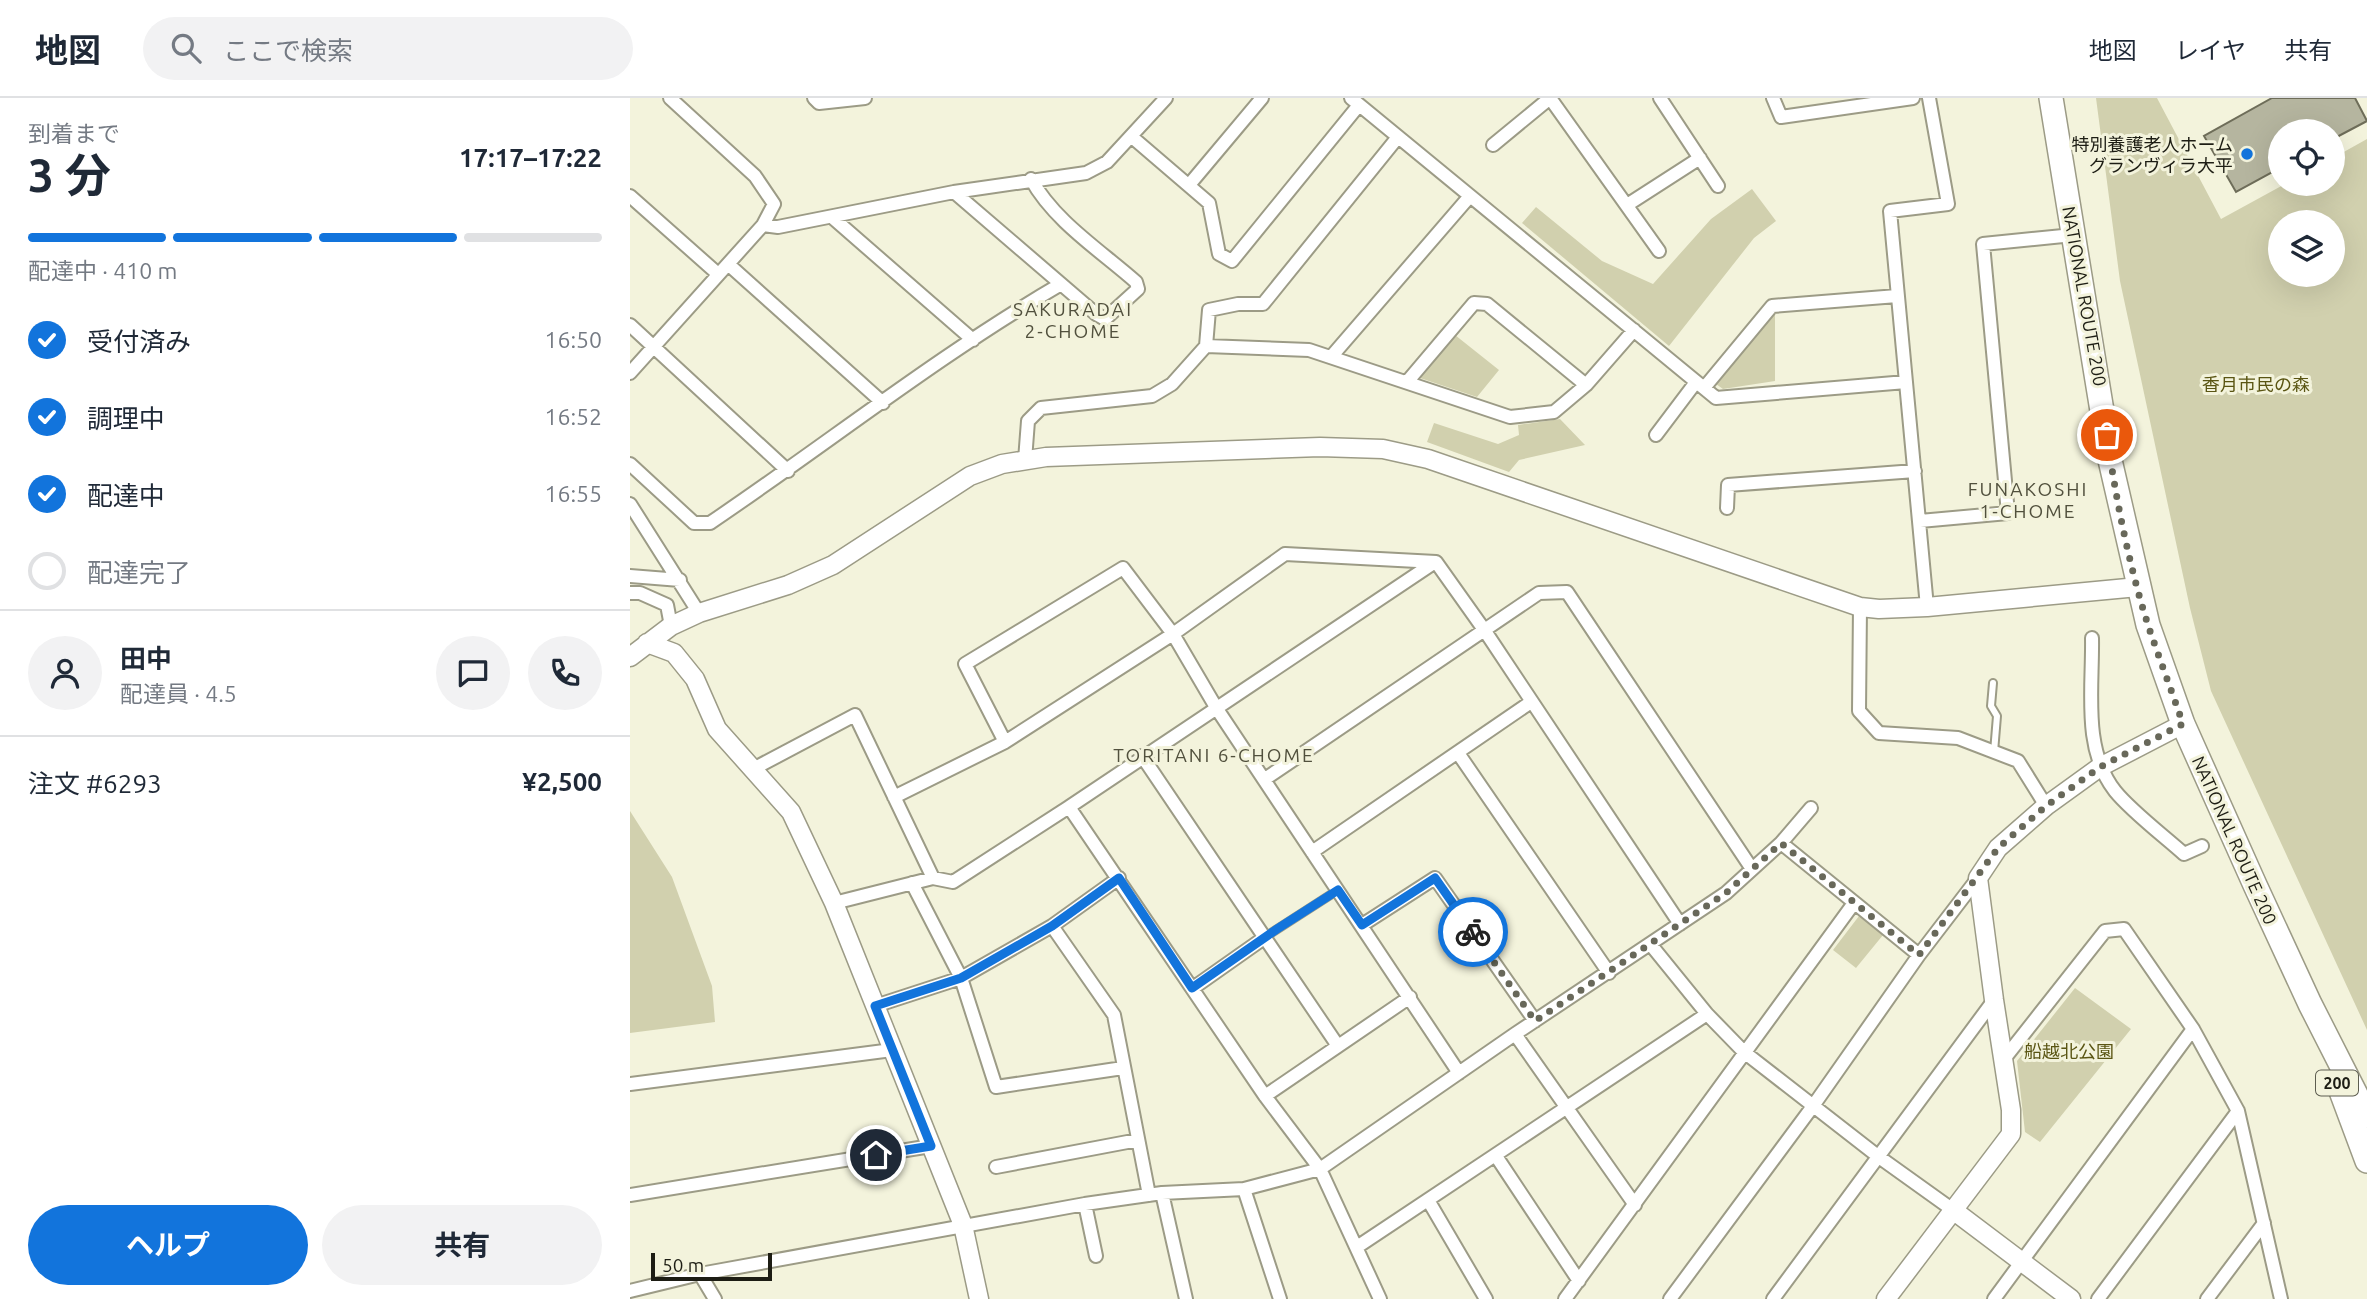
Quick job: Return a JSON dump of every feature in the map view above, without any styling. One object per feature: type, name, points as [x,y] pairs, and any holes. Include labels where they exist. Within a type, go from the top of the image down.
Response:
[{"type":"highway","name":"NATIONAL ROUTE 200","points":[[2052,98],[2110,460],[2148,625],[2183,724],[2309,1004],[2367,1116]]},
{"type":"highway","name":"NATIONAL ROUTE 200","points":[[2309,1004],[2367,1161]]},
{"type":"street","points":[[630,373],[763,225],[774,204],[755,176],[670,98]]},
{"type":"street","points":[[814,98],[819,103],[865,98]]},
{"type":"street","points":[[763,225],[778,227],[834,218],[954,192],[1086,173],[1107,162],[1166,98]]},
{"type":"street","points":[[1189,185],[1262,98]]},
{"type":"street","points":[[1493,145],[1550,98],[1659,251]]},
{"type":"street","points":[[1660,98],[1718,186]]},
{"type":"street","points":[[1773,98],[1781,117],[1913,98]]},
{"type":"street","points":[[1927,607],[1889,211],[1948,204],[1929,98]]},
{"type":"street","points":[[1132,137],[1209,203],[1219,254],[1232,261],[1355,101],[1716,398],[1906,383]]},
{"type":"street","points":[[1025,460],[1028,421],[1041,408],[1152,396],[1171,384],[1206,346],[1209,310],[1238,304],[1263,304],[1398,137]]},
{"type":"street","points":[[1627,205],[1700,158]]},
{"type":"street","points":[[954,192],[1105,319],[1138,289],[1136,282],[1068,224],[1038,191],[1031,179]]},
{"type":"street","points":[[630,196],[718,274]]},
{"type":"street","points":[[1331,357],[1470,196]]},
{"type":"street","points":[[834,218],[973,340]]},
{"type":"street","points":[[1920,521],[2008,513],[1983,244],[2073,235]]},
{"type":"street","points":[[728,264],[883,403]]},
{"type":"street","points":[[630,464],[694,523],[710,523],[788,471],[1002,318],[1061,284]]},
{"type":"street","points":[[1656,435],[1772,306],[1897,296]]},
{"type":"street","points":[[1407,382],[1474,303],[1490,306],[1586,385]]},
{"type":"street","points":[[630,325],[788,471]]},
{"type":"street","points":[[1206,346],[1309,350],[1510,417],[1554,412],[1586,385],[1634,330]]},
{"type":"street","points":[[630,657],[671,626],[699,613],[788,585],[833,565],[970,476],[1002,464],[1046,457],[1320,447],[1383,449],[1428,459],[1860,607],[1927,607],[2138,587]]},
{"type":"street","points":[[1727,508],[1728,485],[1915,471]]},
{"type":"street","points":[[630,504],[699,613]]},
{"type":"street","points":[[894,797],[1005,742],[1173,634],[1286,554],[1436,562]]},
{"type":"street","points":[[1436,562],[1680,924]]},
{"type":"street","points":[[834,903],[933,878],[953,882],[1436,562]]},
{"type":"street","points":[[1005,742],[965,664],[1123,568],[1173,634],[1217,709],[1459,1073]]},
{"type":"street","points":[[630,576],[680,580]]},
{"type":"street","points":[[1265,779],[1539,593],[1567,592],[1752,869]]},
{"type":"street","points":[[630,593],[640,593],[667,605],[671,626]]},
{"type":"street","points":[[1860,607],[1859,711],[1879,733],[1958,738],[2018,761],[2046,806]]},
{"type":"street","points":[[2092,638],[2093,742],[2100,767],[2116,792],[2184,854],[2202,846]]},
{"type":"street","points":[[647,643],[674,653],[695,679],[717,729],[790,813],[834,903],[963,1225],[979,1299]]},
{"type":"street","points":[[1312,852],[1531,702]]},
{"type":"street","points":[[753,769],[855,715],[933,878]]},
{"type":"street","points":[[1670,1299],[1813,1106],[1998,848],[2046,806],[2100,767],[2183,724]]},
{"type":"street","points":[[1458,753],[1609,972]]},
{"type":"street","points":[[1142,756],[1338,1046]]},
{"type":"street","points":[[1069,807],[1265,1096],[1320,1169],[1380,1299]]},
{"type":"street","points":[[630,1290],[1085,1204],[1156,1194],[1244,1189],[1320,1169],[1726,893],[1781,843],[1811,808]]},
{"type":"street","points":[[1781,843],[1919,955]]},
{"type":"street","points":[[875,1006],[961,978],[1052,926],[1119,878]]},
{"type":"street","points":[[1362,925],[1435,878],[1535,1021]]},
{"type":"street","points":[[1886,1299],[2011,1134],[2011,1110],[1978,878]]},
{"type":"street","points":[[912,883],[961,978],[996,1087],[1123,1068]]},
{"type":"street","points":[[1565,1299],[1854,903]]},
{"type":"street","points":[[1052,926],[1114,1015],[1138,1140],[1186,1299]]},
{"type":"street","points":[[2004,1059],[2105,930],[2124,929],[2193,1029],[2238,1111],[2281,1299]]},
{"type":"street","points":[[1192,988],[1264,938]]},
{"type":"street","points":[[1651,945],[1707,1014],[1744,1052],[1879,1157],[2071,1299]]},
{"type":"street","points":[[1265,1096],[1410,997]]},
{"type":"street","points":[[1773,1299],[1994,1000]]},
{"type":"street","points":[[1357,1247],[1707,1014]]},
{"type":"street","points":[[1994,1299],[2193,1029]]},
{"type":"street","points":[[1515,1034],[1635,1205]]},
{"type":"street","points":[[630,1084],[892,1050]]},
{"type":"street","points":[[2098,1299],[2238,1111]]},
{"type":"street","points":[[996,1167],[1138,1140]]},
{"type":"street","points":[[630,1195],[931,1146]]},
{"type":"street","points":[[1496,1156],[1579,1281]]},
{"type":"street","points":[[1244,1189],[1280,1299]]},
{"type":"street","points":[[1428,1200],[1486,1299]]},
{"type":"street","points":[[1085,1204],[1096,1256]]},
{"type":"street","points":[[2207,1299],[2264,1223]]},
{"type":"street","points":[[699,1275],[715,1299]]},
{"type":"lane","points":[[1993,683],[1992,706],[1997,716],[1994,752]]},
{"type":"lane","points":[[1264,938],[1338,890]]},
{"type":"green space","name":"香月市民の森","points":[[2096,98],[2157,98],[2221,219],[2268,193],[2268,196],[2345,196],[2345,151],[2367,139],[2367,1030],[2211,691],[2190,608],[2120,281]]},
{"type":"green space","points":[[1752,189],[1776,221],[1754,238],[1669,346],[1522,223],[1536,207],[1602,261],[1653,284],[1711,219]]},
{"type":"green space","points":[[1775,312],[1775,381],[1723,389],[1716,384]]},
{"type":"green space","points":[[1455,335],[1499,370],[1477,397],[1420,378]]},
{"type":"green space","points":[[1560,419],[1585,445],[1519,460],[1509,472],[1427,442],[1434,423],[1498,444],[1519,435],[1518,425]]},
{"type":"green space","points":[[630,811],[672,877],[712,986],[715,1022],[630,1033]]},
{"type":"green space","points":[[1859,916],[1883,935],[1856,968],[1833,950]]},
{"type":"green space","name":"船越北公園","points":[[2075,988],[2131,1029],[2040,1142],[2025,1132],[2017,1061]]},
{"type":"building","name":"特別養護老人ホーム グランヴィラ大平","points":[[2272,98],[2355,98],[2367,121],[2345,133],[2345,119],[2268,119],[2268,175],[2236,192],[2204,136]]},
{"type":"way so far","points":[[1473,932],[1535,1021],[1726,893],[1781,843],[1919,955],[1998,848],[2046,806],[2100,767],[2183,724],[2148,625],[2138,587],[2107,435]]},
{"type":"place","name":"特別養護老人ホーム グランヴィラ大平","points":[[2247,154]]},
{"type":"district","name":"SAKURADAI 2-CHOME","points":[[1073,320]]},
{"type":"district","name":"FUNAKOSHI 1-CHOME","points":[[2028,500]]},
{"type":"district","name":"TORITANI 6-CHOME","points":[[1214,755]]},
{"type":"route","points":[[876,1155],[931,1146],[875,1006],[961,978],[1052,926],[1119,878],[1192,988],[1338,890],[1362,925],[1435,878],[1473,932]]}]
